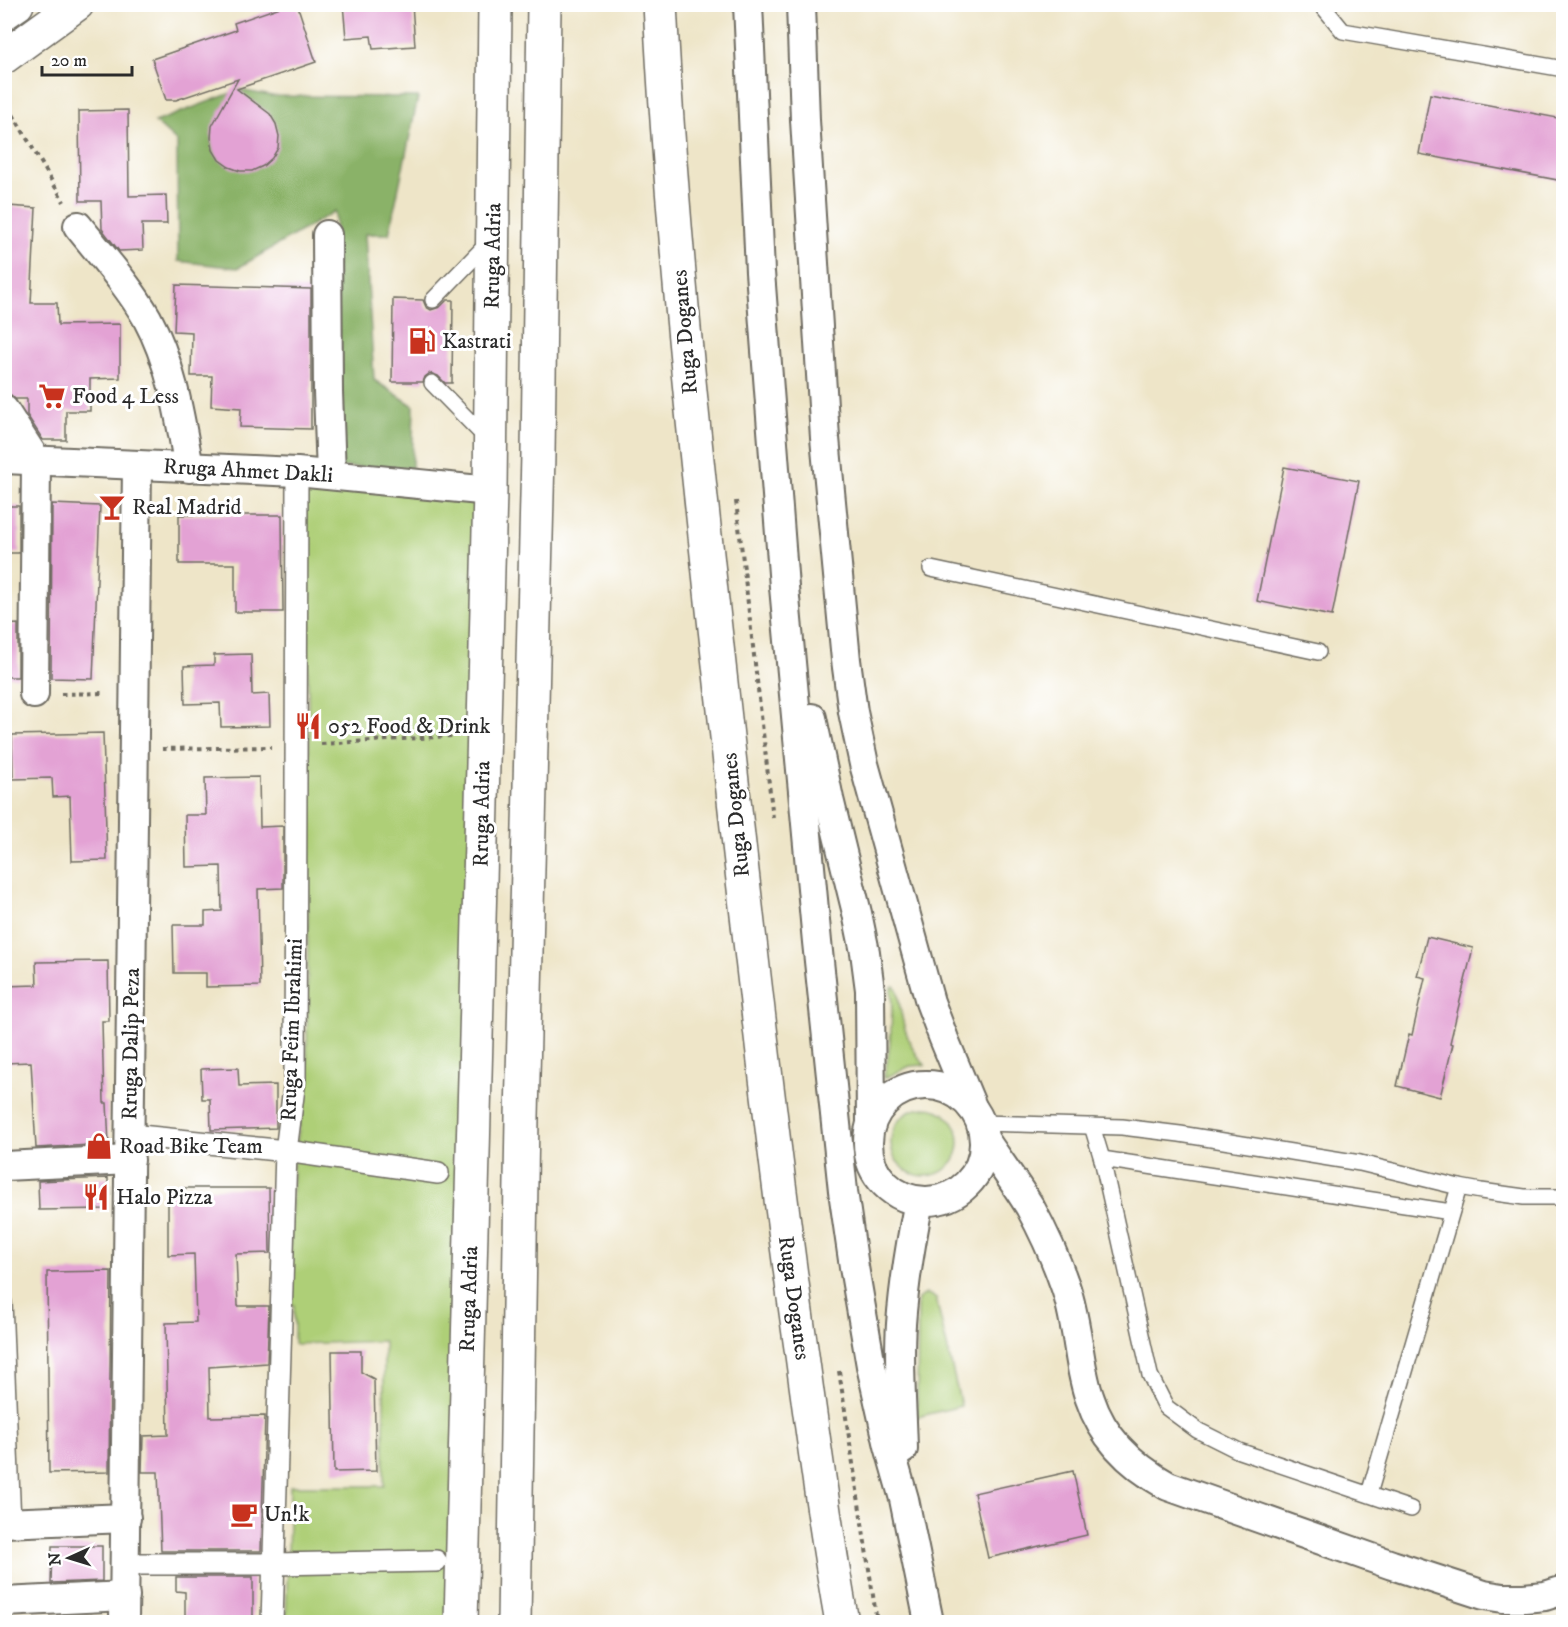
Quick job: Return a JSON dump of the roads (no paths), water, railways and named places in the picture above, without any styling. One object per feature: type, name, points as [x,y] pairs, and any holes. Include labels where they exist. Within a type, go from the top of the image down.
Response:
[{"type":"main road","points":[[4,13],[17,4]]},
{"type":"main road","points":[[4,57],[77,4]]},
{"type":"main road","name":"Rruga Adria","points":[[461,1623],[461,1549],[490,491],[495,4]]},
{"type":"main road","points":[[513,1623],[522,1117],[538,454],[543,4]]},
{"type":"main road","name":"Ruga Doganes","points":[[660,4],[665,116],[736,816],[789,1262],[808,1405],[842,1623]]},
{"type":"street","points":[[748,4],[760,261],[784,587],[843,1191],[871,1366],[904,1499],[929,1623]]},
{"type":"street","points":[[784,587],[865,952],[870,990],[870,1138],[875,1170],[884,1183],[896,1193],[919,1201],[941,1199],[964,1187],[981,1162],[979,1124],[930,1002],[864,764],[852,702],[843,637],[824,426],[805,120],[801,4]]},
{"type":"street","points":[[78,226],[123,282],[147,318],[163,353],[180,413],[189,468]]},
{"type":"street","points":[[327,235],[331,475]]},
{"type":"street","points":[[4,410],[36,460],[34,694]]},
{"type":"street","name":"Rruga Ahmet Dakli","points":[[4,459],[297,472],[490,491]]},
{"type":"street","name":"Rruga Dalip Peza","points":[[124,1609],[137,465]]},
{"type":"street","name":"Rruga Feim Ibrahimi","points":[[272,1623],[286,1151],[295,1080],[297,472]]},
{"type":"street","points":[[843,1191],[849,1174],[870,1138],[878,1110],[889,1098],[917,1085],[933,1085],[948,1090],[962,1098],[1030,1207],[1065,1285],[1089,1397],[1101,1425],[1133,1464],[1168,1486],[1381,1562],[1484,1594],[1503,1598],[1524,1598],[1545,1596],[1563,1590]]},
{"type":"street","points":[[4,1166],[130,1147],[286,1151],[438,1173]]},
{"type":"street","points":[[904,1499],[901,1325],[910,1249],[919,1201]]},
{"type":"street","points":[[9,1523],[126,1518]]},
{"type":"street","points":[[124,1564],[436,1561]]},
{"type":"street","points":[[4,1602],[124,1609]]},
{"type":"lane","points":[[1321,4],[1343,31],[1563,69]]},
{"type":"lane","points":[[433,300],[493,238]]},
{"type":"lane","points":[[432,382],[491,443]]},
{"type":"lane","points":[[931,570],[1318,652]]},
{"type":"lane","points":[[979,1124],[1122,1127],[1180,1134],[1360,1162],[1459,1187],[1524,1197],[1563,1197]]},
{"type":"lane","points":[[1092,1126],[1102,1159],[1150,1375],[1166,1407],[1197,1430],[1239,1451],[1411,1509]]},
{"type":"lane","points":[[1102,1159],[1451,1212]]},
{"type":"lane","points":[[1369,1494],[1459,1187]]},
{"type":"lane","points":[[4,1302],[9,1523]]},
{"type":"place","name":"Kastrati","points":[[422,341]]},
{"type":"place","name":"Food 4 Less","points":[[52,396]]},
{"type":"place","name":"Real Madrid","points":[[112,507]]},
{"type":"place","name":"052 Food & Drink","points":[[308,726]]},
{"type":"place","name":"Road Bike Team","points":[[99,1146]]},
{"type":"place","name":"Halo Pizza","points":[[96,1197]]},
{"type":"place","name":"Un!k","points":[[244,1514]]}]
